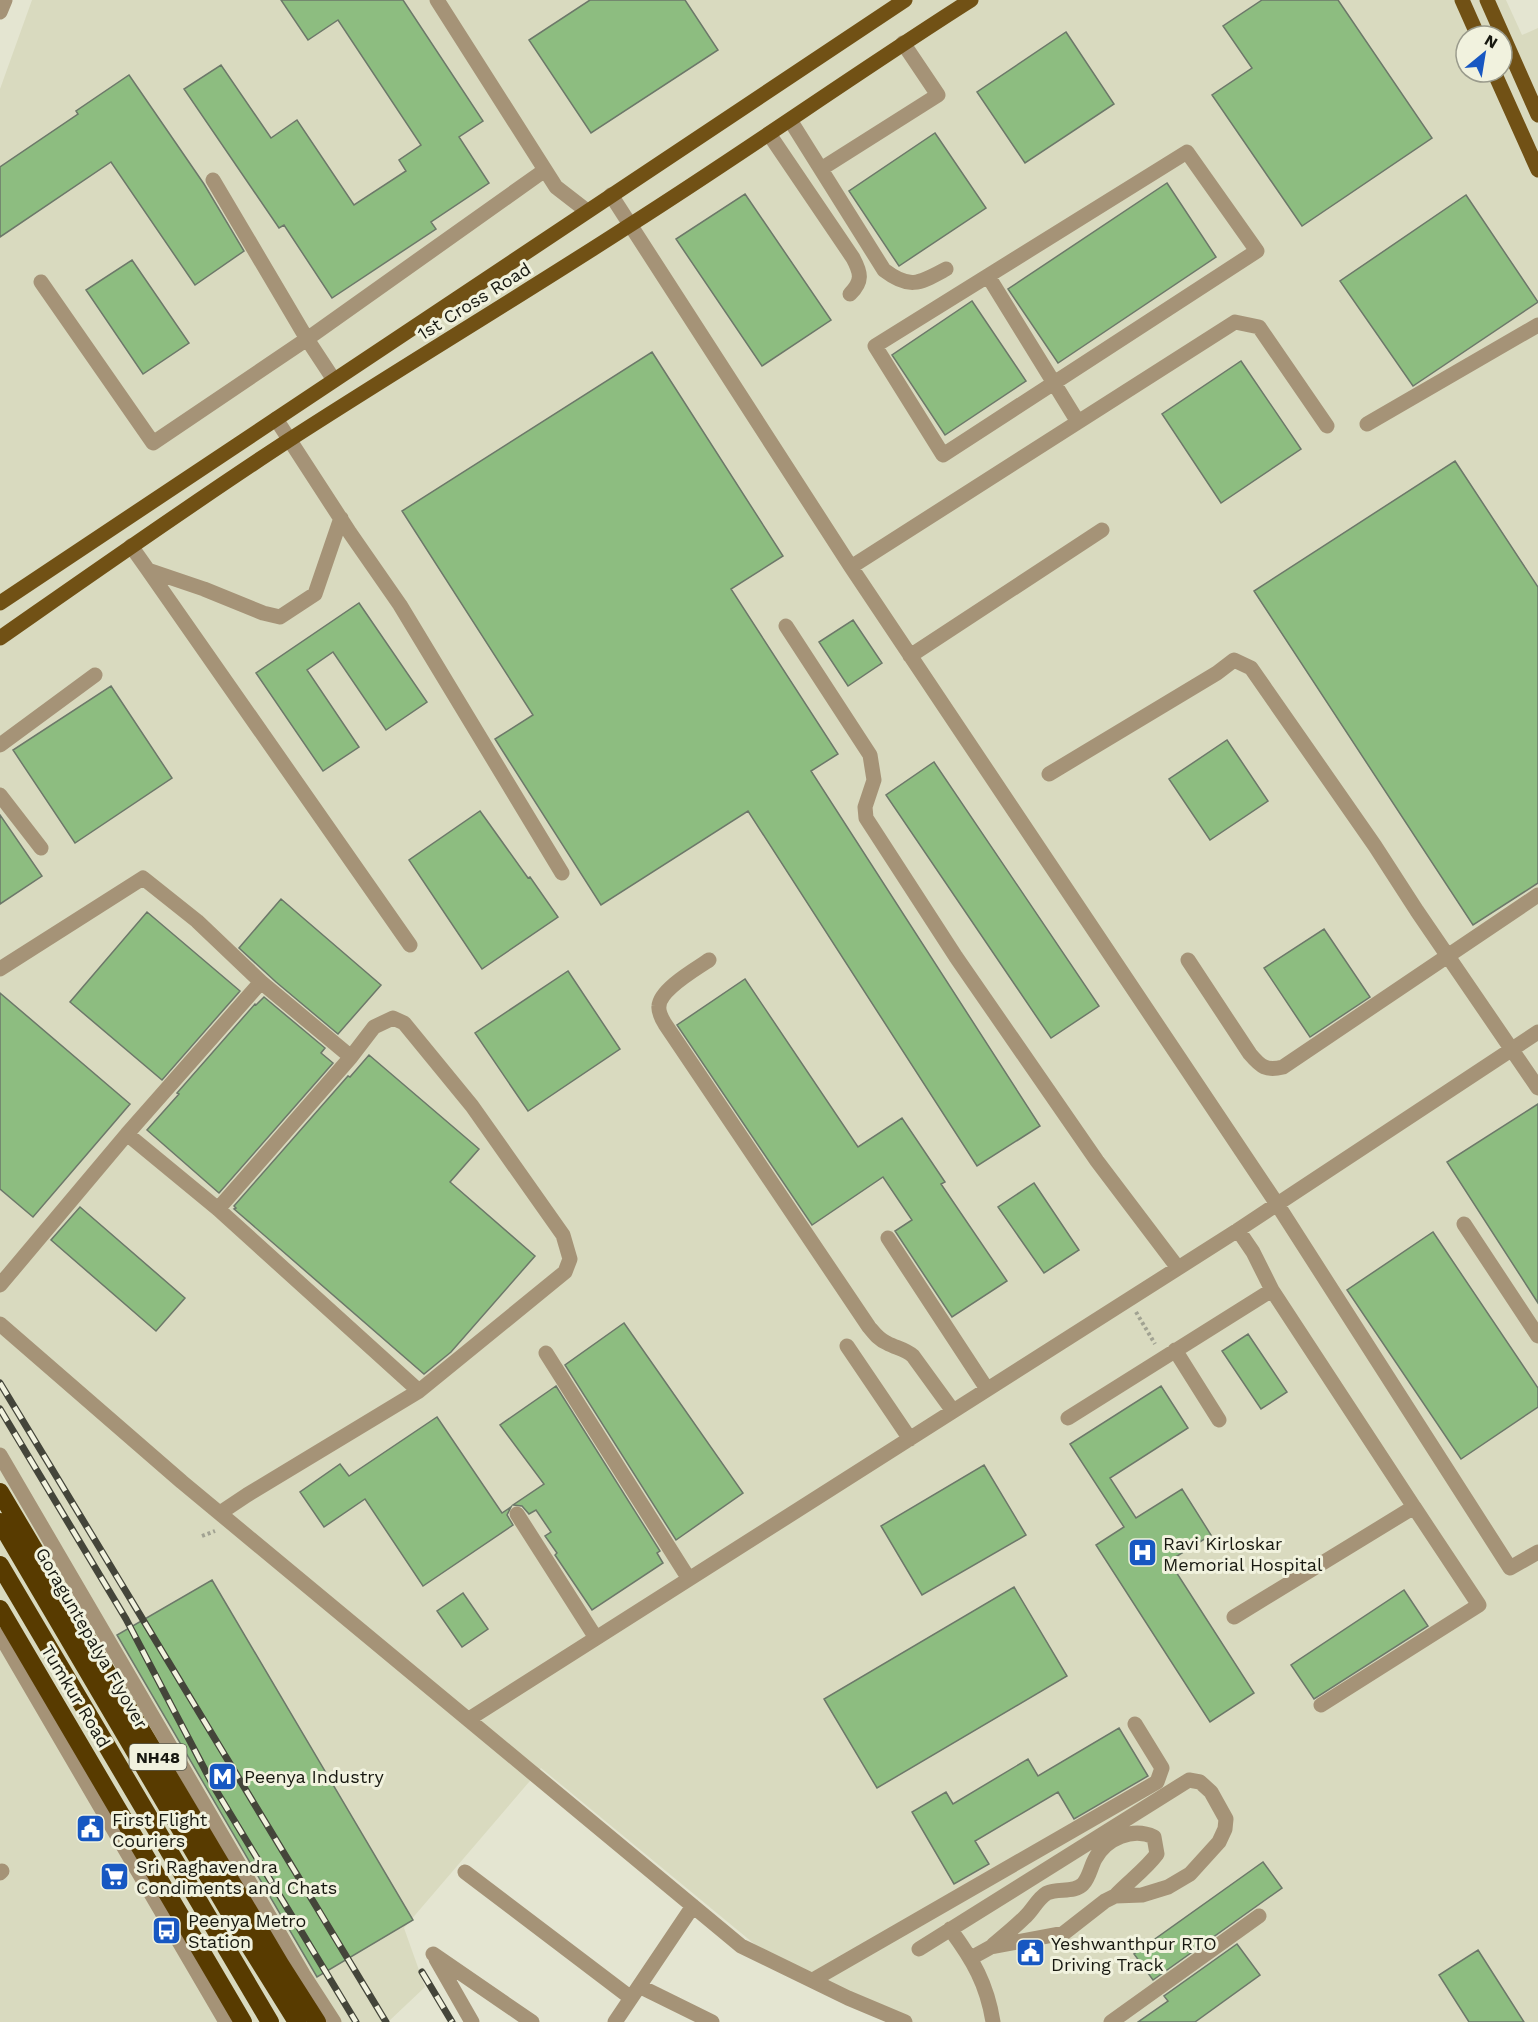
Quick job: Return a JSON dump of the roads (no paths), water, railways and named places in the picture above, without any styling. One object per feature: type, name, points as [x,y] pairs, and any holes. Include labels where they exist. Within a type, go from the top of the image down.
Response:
[{"type":"highway","name":"NH48","points":[[0,1492],[274,1954],[317,2022]]},
{"type":"highway","name":"Goraguntepalya Flyover","points":[[0,1522],[244,1937],[297,2022]]},
{"type":"highway","points":[[0,1564],[270,2022]]},
{"type":"highway","name":"Tumkur Road","points":[[0,1609],[243,2022]]},
{"type":"main road","name":"1st Cross Road","points":[[1,601],[905,0]]},
{"type":"main road","name":"1st Cross Road","points":[[0,638],[131,546],[290,440],[631,225],[971,0]]},
{"type":"main road","points":[[1462,0],[1473,24]]},
{"type":"main road","points":[[1487,0],[1538,115]]},
{"type":"main road","points":[[1499,84],[1538,170]]},
{"type":"main road","points":[[1519,127],[1538,120]]},
{"type":"street","points":[[0,12],[5,0]]},
{"type":"street","points":[[437,0],[556,187],[587,211]]},
{"type":"street","points":[[821,169],[938,94],[903,43]]},
{"type":"street","points":[[790,120],[884,270],[906,283],[921,282],[946,269]]},
{"type":"street","points":[[769,134],[853,258],[860,274],[858,286],[850,294]]},
{"type":"street","points":[[1187,152],[1257,251],[1054,383],[943,455],[875,346],[1187,152]]},
{"type":"street","points":[[41,282],[153,443],[307,339],[545,170]]},
{"type":"street","points":[[213,180],[307,339],[334,380]]},
{"type":"street","points":[[611,195],[851,567],[1277,1204],[1510,1568],[1538,1552]]},
{"type":"street","points":[[987,276],[1078,422]]},
{"type":"street","points":[[851,567],[1235,322],[1259,327],[1327,426]]},
{"type":"street","points":[[1367,423],[1538,325]]},
{"type":"street","points":[[276,419],[400,605],[562,873]]},
{"type":"street","points":[[148,570],[204,589],[262,613],[280,617],[315,594],[341,518]]},
{"type":"street","points":[[910,656],[1102,530]]},
{"type":"street","points":[[131,546],[410,945]]},
{"type":"street","points":[[786,626],[870,755],[874,780],[865,807],[866,818],[956,957],[1097,1161],[1178,1268]]},
{"type":"street","points":[[1049,774],[1217,673],[1234,660],[1251,668],[1375,846],[1538,1088]]},
{"type":"street","points":[[0,745],[95,675]]},
{"type":"street","points":[[0,795],[41,848]]},
{"type":"street","points":[[0,969],[143,878],[197,921],[261,982],[351,1057]]},
{"type":"street","points":[[1188,960],[1258,1065],[1271,1070],[1283,1067],[1538,895]]},
{"type":"street","points":[[709,960],[671,987],[662,997],[659,1006],[665,1024],[869,1327],[886,1343],[906,1350],[913,1356],[953,1411]]},
{"type":"street","points":[[0,1285],[127,1134],[261,982]]},
{"type":"street","points":[[218,1209],[351,1057],[374,1027],[393,1018],[404,1023],[472,1106],[563,1235],[570,1259],[565,1272],[419,1391],[220,1513]]},
{"type":"street","points":[[469,1719],[1238,1230],[1538,1032]]},
{"type":"street","points":[[127,1134],[218,1209],[419,1391]]},
{"type":"street","points":[[1464,1224],[1538,1336]]},
{"type":"street","points":[[1238,1230],[1253,1252],[1272,1290],[1479,1605],[1321,1706]]},
{"type":"street","points":[[888,1238],[987,1389]]},
{"type":"street","points":[[1068,1418],[1272,1290]]},
{"type":"street","points":[[0,1324],[220,1513],[741,1946],[898,2021]]},
{"type":"street","points":[[847,1346],[910,1439]]},
{"type":"street","points":[[546,1353],[689,1579]]},
{"type":"street","points":[[1169,1354],[1219,1420]]},
{"type":"street","points":[[0,1455],[303,1974],[334,2022]]},
{"type":"street","points":[[1234,1617],[1414,1507]]},
{"type":"street","points":[[517,1515],[596,1638]]},
{"type":"street","points":[[2,1644],[226,2022]]},
{"type":"street","points":[[813,1980],[1157,1782],[1162,1768],[1135,1724]]},
{"type":"street","points":[[919,1949],[1189,1780],[1200,1782],[1211,1792],[1226,1819],[1225,1829],[1219,1842],[1190,1874],[1168,1887],[1142,1895],[1115,1896]]},
{"type":"street","points":[[971,1958],[991,1947],[1047,1894],[1083,1884],[1097,1856],[1107,1845],[1126,1833],[1145,1832],[1154,1837],[1157,1854],[1147,1867],[1115,1896],[1064,1933],[991,1947]]},
{"type":"street","points":[[465,1872],[635,1992],[712,2022]]},
{"type":"street","points":[[615,2022],[693,1906]]},
{"type":"street","points":[[1111,2022],[1258,1916]]},
{"type":"street","points":[[950,1929],[971,1958],[989,1999],[993,2022]]},
{"type":"street","points":[[472,2022],[433,1954],[532,2022]]},
{"type":"railway","points":[[0,1383],[386,2022]]},
{"type":"railway","points":[[0,1409],[126,1619],[214,1787],[356,2022]]},
{"type":"railway","points":[[422,1972],[452,2022]]},
{"type":"place","name":"Ravi Kirloskar Memorial Hospital","points":[[1142,1553]]},
{"type":"place","name":"Peenya Industry","points":[[223,1776]]},
{"type":"place","name":"First Flight Couriers","points":[[91,1829]]},
{"type":"place","name":"Sri Raghavendra Condiments and Chats","points":[[115,1876]]},
{"type":"place","name":"Peenya Metro Station","points":[[167,1930]]},
{"type":"place","name":"Yeshwanthpur RTO Driving Track","points":[[1030,1953]]}]
